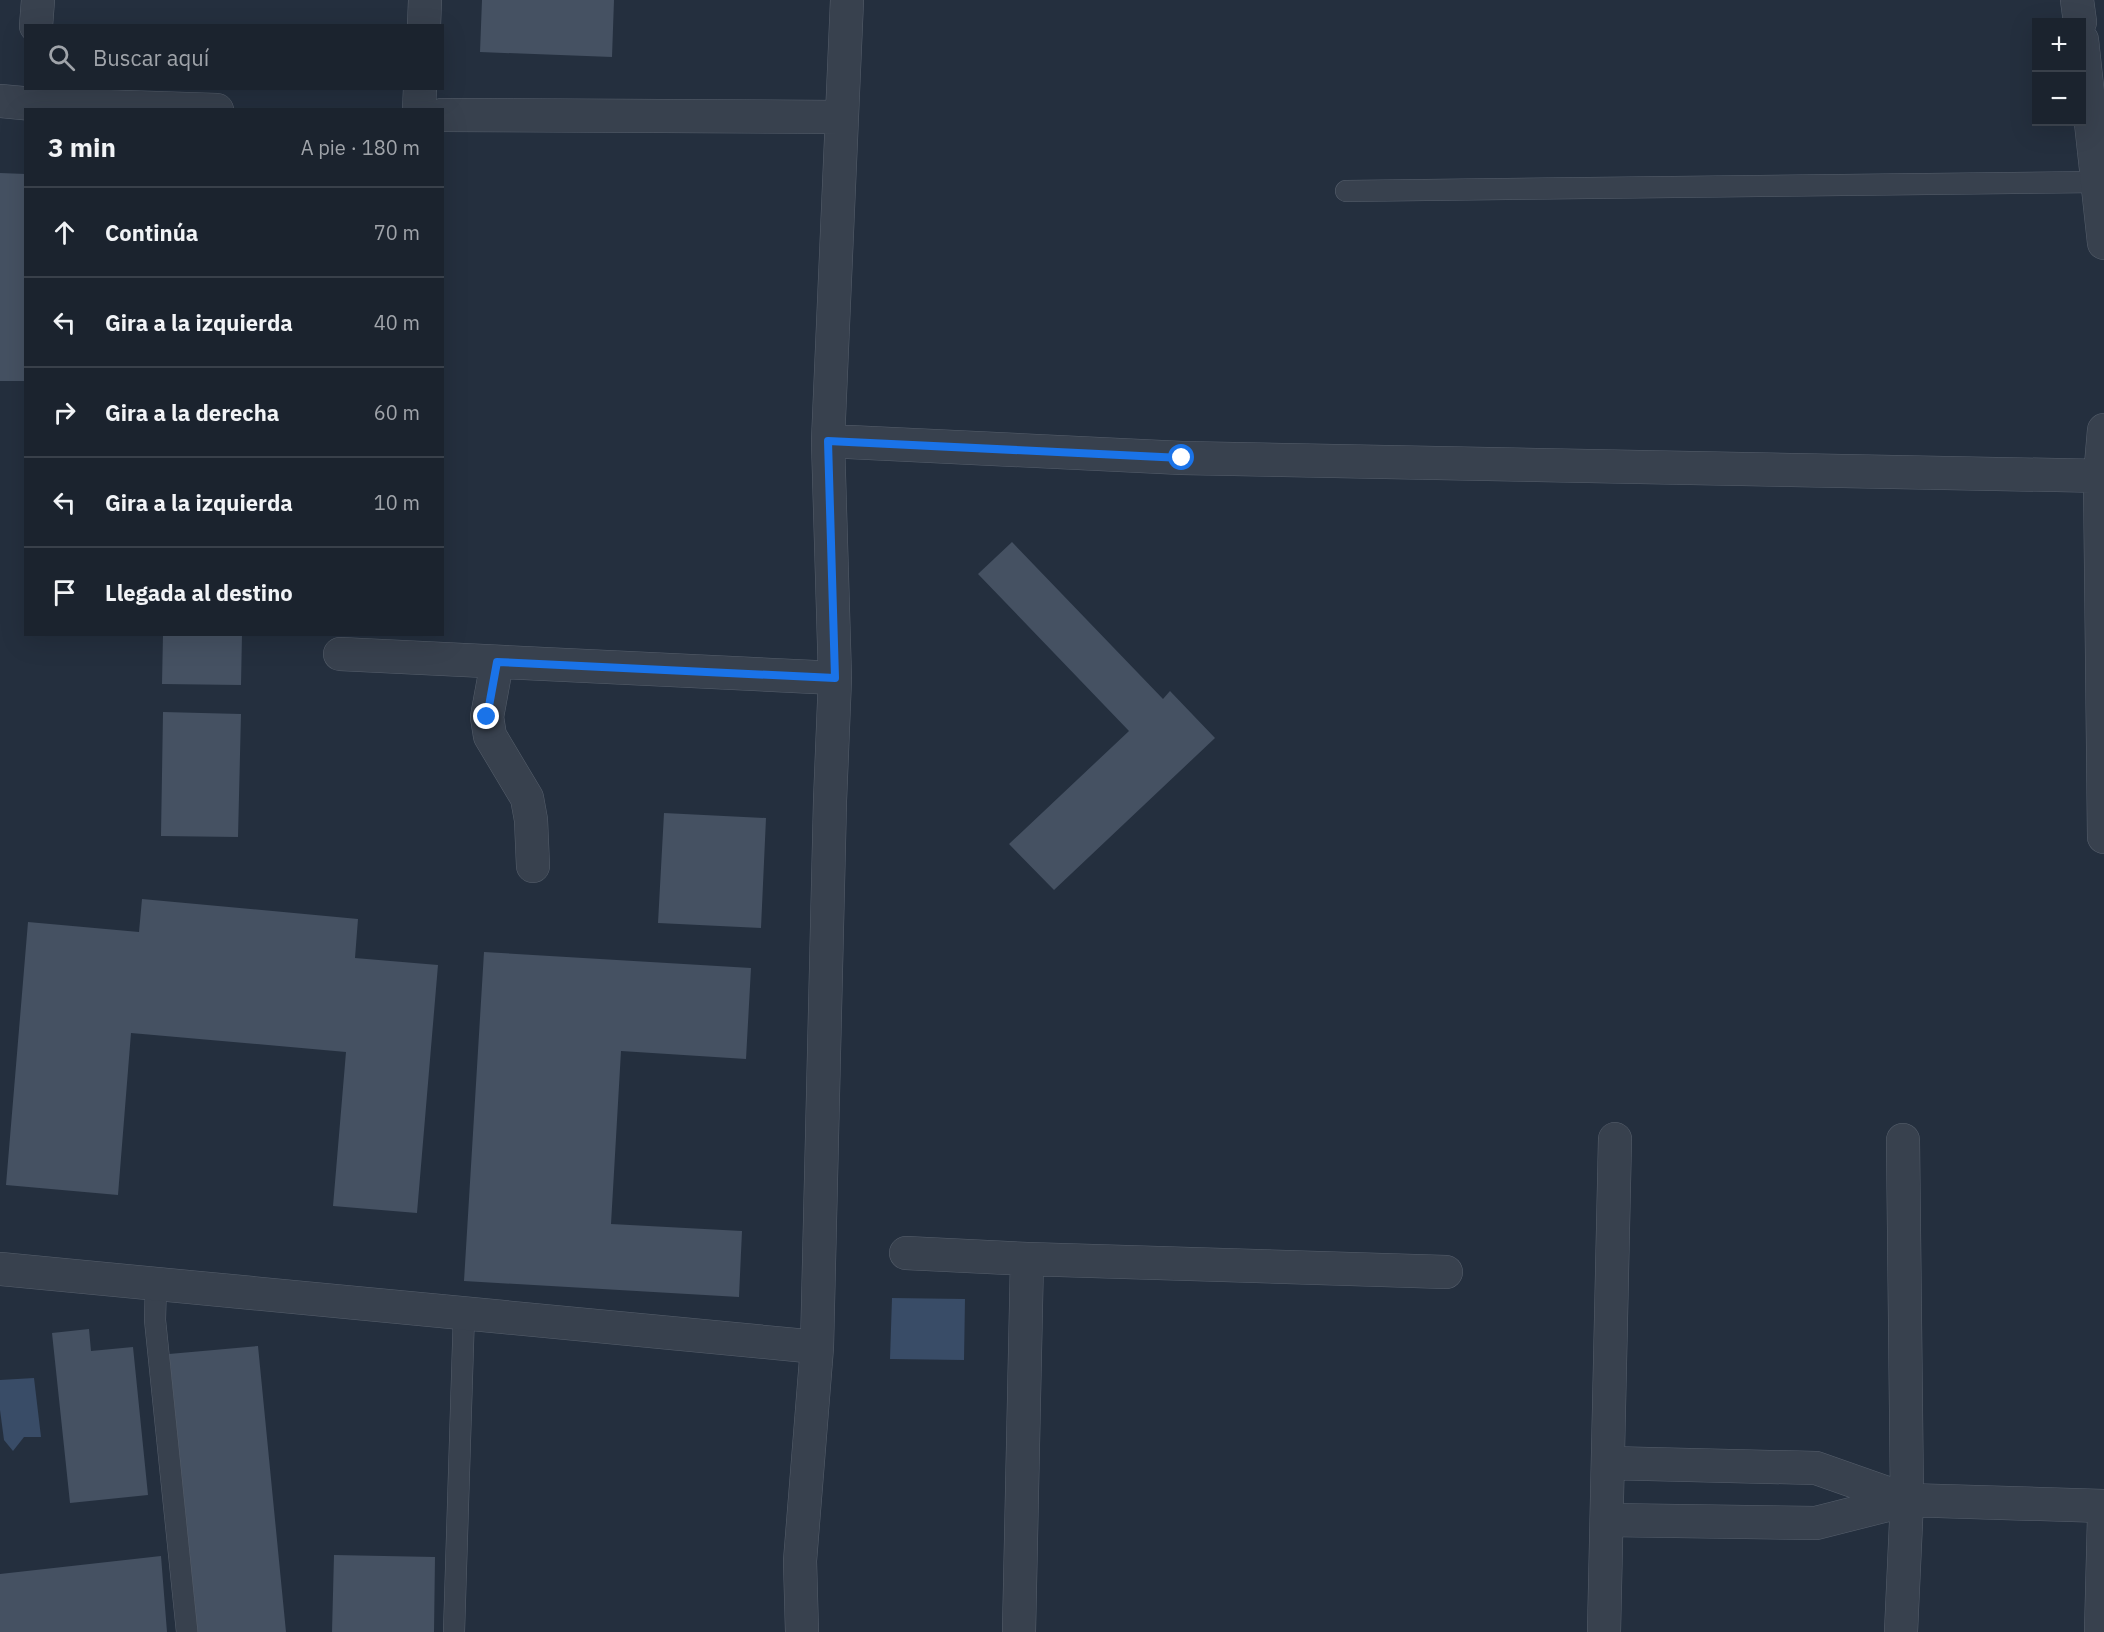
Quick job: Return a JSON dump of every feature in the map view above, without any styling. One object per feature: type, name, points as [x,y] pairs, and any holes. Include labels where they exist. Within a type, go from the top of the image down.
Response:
[{"type":"street","points":[[36,24],[38,0]]},
{"type":"street","points":[[424,24],[425,0]]},
{"type":"street","points":[[802,1632],[800,1561],[817,1347],[835,678],[828,441],[847,0]]},
{"type":"street","points":[[2077,0],[2079,18]]},
{"type":"street","points":[[2086,69],[2101,181],[2104,243]]},
{"type":"street","points":[[419,108],[420,90]]},
{"type":"street","points":[[0,101],[33,96],[191,108]]},
{"type":"street","points":[[444,115],[841,117]]},
{"type":"street","points":[[2104,430],[2102,476],[2104,837]]},
{"type":"street","points":[[828,441],[1184,468],[2102,476]]},
{"type":"street","points":[[340,654],[835,678]]},
{"type":"street","points":[[497,662],[487,717],[490,736],[527,798],[531,820],[533,866]]},
{"type":"street","points":[[1604,1632],[1615,1139]]},
{"type":"street","points":[[1901,1632],[1907,1500],[1903,1140]]},
{"type":"street","points":[[906,1253],[1446,1272]]},
{"type":"street","points":[[1019,1632],[1027,1259]]},
{"type":"street","points":[[0,1269],[817,1347]]},
{"type":"street","points":[[1608,1463],[1816,1468],[1907,1500]]},
{"type":"street","points":[[1607,1520],[1816,1523],[1907,1500],[2104,1506]]},
{"type":"street","points":[[2101,1632],[2104,1517]]},
{"type":"lane","points":[[1346,191],[2101,181]]},
{"type":"lane","points":[[156,1283],[155,1320],[187,1632]]},
{"type":"lane","points":[[454,1632],[464,1313]]},
{"type":"water","points":[[892,1298],[965,1299],[964,1360],[890,1359]]},
{"type":"water","points":[[34,1378],[41,1437],[24,1437],[13,1451],[4,1440],[0,1410],[0,1380]]},
{"type":"building","points":[[482,0],[614,0],[612,57],[480,52]]},
{"type":"building","points":[[0,173],[24,174],[24,381],[0,381]]},
{"type":"building","points":[[1012,542],[1163,699],[1170,691],[1215,738],[1054,890],[1009,844],[1129,731],[978,574]]},
{"type":"building","points":[[163,636],[242,636],[241,685],[162,684]]},
{"type":"building","points":[[163,712],[241,714],[238,837],[161,836]]},
{"type":"building","points":[[664,813],[766,818],[761,928],[658,923]]},
{"type":"building","points":[[142,899],[358,919],[355,958],[438,965],[417,1213],[333,1206],[346,1052],[131,1033],[118,1195],[6,1185],[28,922],[139,932]]},
{"type":"building","points":[[484,952],[751,968],[746,1059],[621,1051],[611,1224],[742,1231],[739,1297],[464,1281]]},
{"type":"building","points":[[89,1329],[91,1351],[133,1347],[148,1495],[70,1503],[52,1333]]},
{"type":"building","points":[[258,1346],[286,1632],[196,1632],[169,1354]]},
{"type":"building","points":[[334,1555],[435,1557],[434,1632],[332,1632]]},
{"type":"building","points":[[161,1556],[167,1632],[0,1632],[0,1574]]},
{"type":"route","points":[[487,717],[497,662],[835,678],[828,441],[1182,458]]}]
